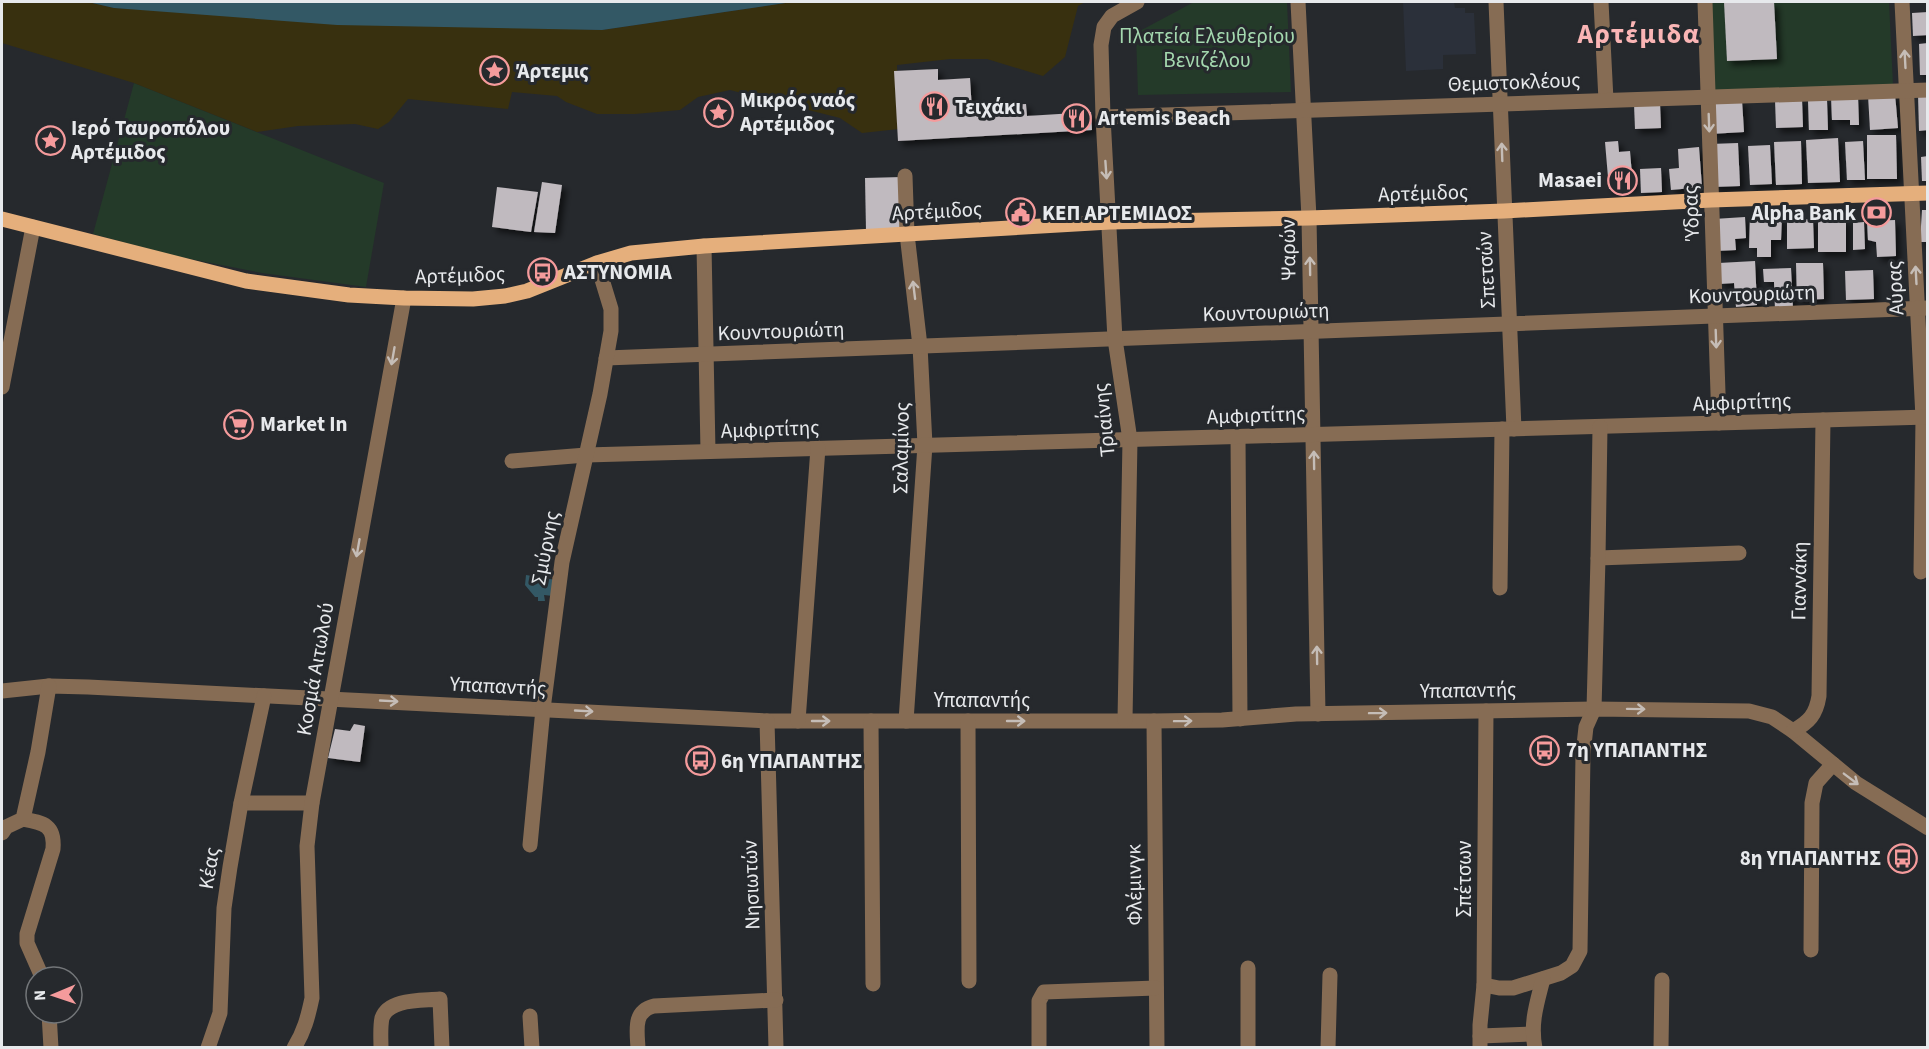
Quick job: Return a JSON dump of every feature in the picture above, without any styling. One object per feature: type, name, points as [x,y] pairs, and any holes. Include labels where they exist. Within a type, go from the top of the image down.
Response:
[{"type":"main road","name":"Αρτέμιδος","points":[[2,219],[246,281],[321,292],[404,298],[473,299],[505,296],[543,286],[597,262],[631,253],[704,246],[1110,222],[1309,218],[1928,193]]},
{"type":"street","name":"Τριαίνης","points":[[1125,720],[1130,440],[1115,339],[1101,45],[1104,27],[1112,16],[1137,2]]},
{"type":"street","name":"Ψαρών","points":[[1298,2],[1309,218],[1318,714]]},
{"type":"street","name":"Σπετσών","points":[[1496,2],[1509,324],[1508,429],[1500,588]]},
{"type":"street","points":[[1601,2],[1606,100]]},
{"type":"street","name":"Ύδρας","points":[[1705,2],[1719,423]]},
{"type":"street","name":"Αύρας","points":[[1902,2],[1912,193],[1922,308],[1925,417],[1921,572]]},
{"type":"street","name":"Θεμιστοκλέους","points":[[1103,117],[1928,90]]},
{"type":"street","name":"Σαλαμίνος","points":[[905,176],[907,234],[921,346],[925,445],[906,722]]},
{"type":"street","points":[[2,387],[33,227]]},
{"type":"street","points":[[704,246],[708,452]]},
{"type":"street","name":"Σμύρνης","points":[[530,845],[543,709],[562,562],[611,331],[611,309],[597,262]]},
{"type":"street","name":"Κοσμά Αιτωλού","points":[[294,1047],[309,1015],[312,998],[307,846],[312,803],[404,298]]},
{"type":"street","name":"Κουντουριώτη","points":[[606,358],[1922,308]]},
{"type":"street","name":"Αμφιρτίτης","points":[[512,461],[586,455],[1925,417]]},
{"type":"street","name":"Γιαννάκη","points":[[1793,731],[1806,724],[1814,716],[1819,696],[1822,420]]},
{"type":"street","points":[[1484,985],[1513,988],[1561,973],[1572,966],[1580,951],[1583,754],[1586,728],[1594,709],[1600,427]]},
{"type":"street","points":[[1238,437],[1240,719]]},
{"type":"street","points":[[798,721],[818,448]]},
{"type":"street","points":[[1599,558],[1739,553]]},
{"type":"street","points":[[23,819],[38,752],[49,686]]},
{"type":"street","name":"Υπαπαντής","points":[[2,691],[49,686],[767,721],[1154,721],[1318,714],[1594,709],[1749,711],[1772,717],[1793,731],[1856,783],[1928,828]]},
{"type":"street","name":"Κέας","points":[[208,1047],[220,1013],[224,908],[241,803],[264,696]]},
{"type":"street","name":"Σπέτσων","points":[[1480,1042],[1484,985],[1486,711]]},
{"type":"street","name":"Νησιωτών","points":[[767,721],[776,1047]]},
{"type":"street","points":[[871,721],[873,984]]},
{"type":"street","points":[[968,721],[969,981]]},
{"type":"street","name":"Φλέμινγκ","points":[[1154,721],[1156,1047]]},
{"type":"street","points":[[1811,950],[1812,803],[1816,783],[1833,764]]},
{"type":"street","points":[[241,803],[312,803]]},
{"type":"street","points":[[2,833],[6,827],[23,819],[40,822],[52,831],[53,849],[27,934],[27,943],[37,965]]},
{"type":"street","points":[[1248,968],[1248,1047]]},
{"type":"street","points":[[1328,1047],[1330,975]]},
{"type":"street","points":[[1480,1042],[1534,1041],[1533,1015],[1544,979]]},
{"type":"street","points":[[1661,1047],[1662,980]]},
{"type":"street","points":[[1039,1047],[1039,1001],[1044,992],[1156,987]]},
{"type":"street","points":[[381,1047],[382,1019],[387,1011],[406,1002],[440,999],[442,1047]]},
{"type":"street","points":[[638,1047],[637,1023],[639,1016],[648,1007],[776,1000]]},
{"type":"street","points":[[530,1016],[532,1047]]},
{"type":"street","points":[[50,1025],[51,1047]]},
{"type":"shaded area","points":[[1403,2],[1454,2],[1455,8],[1465,8],[1465,13],[1474,13],[1476,54],[1443,55],[1443,69],[1406,71]]},
{"type":"green space","name":"Πλατεία Ελευθερίου Βενιζέλου","points":[[1194,2],[1287,2],[1291,92],[1138,95],[1136,33]]},
{"type":"green space","points":[[1706,2],[1889,2],[1893,85],[1710,93]]},
{"type":"green space","points":[[134,83],[384,183],[366,287],[262,273],[175,256],[93,234]]},
{"type":"sand","name":"Άρτεμις","points":[[2,2],[88,2],[114,8],[602,30],[792,2],[1085,2],[1078,6],[1065,57],[1043,76],[987,59],[950,59],[897,65],[899,129],[862,133],[840,118],[730,90],[698,97],[680,110],[635,114],[597,114],[557,96],[512,92],[508,109],[408,99],[389,122],[378,129],[355,124],[298,126],[257,132],[134,83],[2,43]]},
{"type":"water","points":[[88,2],[792,2],[602,30],[337,25],[114,8]]},
{"type":"water","points":[[526,575],[556,580],[553,596],[544,595],[545,601],[538,601],[538,597],[535,597],[525,585]]},
{"type":"building","points":[[1724,2],[1774,2],[1777,59],[1727,61]]},
{"type":"building","points":[[1928,12],[1928,35],[1913,36],[1912,13]]},
{"type":"building","points":[[1928,43],[1928,75],[1920,75],[1919,44]]},
{"type":"building","name":"Τειχάκι","points":[[938,69],[938,80],[970,78],[972,111],[1000,109],[1000,105],[1026,104],[1027,116],[1091,112],[1092,130],[898,141],[894,71]]},
{"type":"building","points":[[1895,94],[1898,128],[1870,130],[1868,95]]},
{"type":"building","points":[[1918,94],[1928,94],[1928,130],[1919,131]]},
{"type":"building","points":[[1858,96],[1859,125],[1850,125],[1850,120],[1832,120],[1831,97]]},
{"type":"building","points":[[1802,99],[1803,127],[1776,128],[1775,100]]},
{"type":"building","points":[[1742,100],[1744,132],[1710,134],[1708,102]]},
{"type":"building","points":[[1827,100],[1828,130],[1809,130],[1808,101]]},
{"type":"building","points":[[1660,103],[1661,128],[1635,129],[1634,104]]},
{"type":"building","points":[[1867,135],[1896,135],[1897,179],[1867,179]]},
{"type":"building","points":[[1838,138],[1840,182],[1808,183],[1806,140]]},
{"type":"building","points":[[1618,141],[1619,152],[1630,151],[1633,187],[1609,189],[1605,142]]},
{"type":"building","points":[[1801,141],[1802,184],[1776,185],[1774,142]]},
{"type":"building","points":[[1863,141],[1865,180],[1847,180],[1845,142]]},
{"type":"building","points":[[1738,143],[1740,186],[1713,187],[1711,144]]},
{"type":"building","points":[[1770,145],[1772,184],[1750,185],[1748,146]]},
{"type":"building","points":[[1699,147],[1702,187],[1671,190],[1669,169],[1679,168],[1678,149]]},
{"type":"building","points":[[1928,156],[1928,181],[1922,181],[1921,157]]},
{"type":"building","points":[[1661,168],[1662,192],[1641,193],[1640,169]]},
{"type":"building","points":[[902,177],[903,229],[866,230],[865,178]]},
{"type":"building","points":[[542,182],[562,185],[555,233],[534,232]]},
{"type":"building","points":[[497,187],[538,192],[531,232],[492,227]]},
{"type":"building","points":[[1922,210],[1928,210],[1928,242],[1920,242]]},
{"type":"building","points":[[1750,216],[1782,217],[1781,240],[1771,240],[1771,257],[1757,257],[1757,248],[1749,248]]},
{"type":"building","points":[[1745,217],[1746,238],[1735,239],[1736,250],[1716,251],[1714,219]]},
{"type":"building","points":[[1813,219],[1814,248],[1787,249],[1787,220]]},
{"type":"building","points":[[1818,219],[1846,219],[1846,252],[1818,252]]},
{"type":"building","points":[[1895,220],[1896,256],[1877,257],[1876,242],[1868,240],[1867,221]]},
{"type":"building","points":[[1864,222],[1865,249],[1853,250],[1853,223]]},
{"type":"building","points":[[1755,261],[1757,305],[1736,307],[1734,283],[1720,284],[1719,263]]},
{"type":"building","points":[[1796,263],[1823,263],[1824,299],[1797,300]]},
{"type":"building","points":[[1791,268],[1793,309],[1775,310],[1774,282],[1764,282],[1763,269]]},
{"type":"building","points":[[1873,270],[1874,299],[1846,300],[1845,271]]},
{"type":"building","points":[[354,724],[365,726],[360,762],[328,758],[335,729],[350,731]]},
{"type":"place","name":"Άρτεμις","points":[[495,71]]},
{"type":"place","name":"Τειχάκι","points":[[934,107]]},
{"type":"place","name":"Μικρός ναός Αρτέμιδος","points":[[719,112]]},
{"type":"place","name":"Artemis Beach","points":[[1077,118]]},
{"type":"place","name":"Ιερό Ταυροπόλου Αρτέμιδος","points":[[50,140]]},
{"type":"place","name":"Masaei","points":[[1623,180]]},
{"type":"place","name":"ΚΕΠ ΑΡΤΕΜΙΔΟΣ","points":[[1021,213]]},
{"type":"place","name":"Alpha Bank","points":[[1877,213]]},
{"type":"place","name":"ΑΣΤΥΝΟΜΙΑ","points":[[543,272]]},
{"type":"place","name":"Market In","points":[[239,424]]},
{"type":"place","name":"7η ΥΠΑΠΑΝΤΗΣ","points":[[1545,750]]},
{"type":"place","name":"6η ΥΠΑΠΑΝΤΗΣ","points":[[700,761]]},
{"type":"place","name":"8η ΥΠΑΠΑΝΤΗΣ","points":[[1902,858]]},
{"type":"district","name":"Αρτέμιδα","points":[[1639,34]]}]
